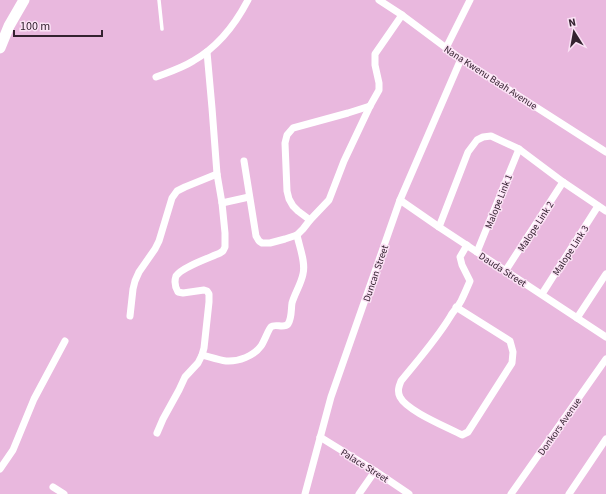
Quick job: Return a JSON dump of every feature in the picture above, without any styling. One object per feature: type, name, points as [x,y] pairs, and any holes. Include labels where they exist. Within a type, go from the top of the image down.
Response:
[{"type":"main road","points":[[0,48],[9,26],[24,0]]},
{"type":"street","points":[[156,76],[174,71],[192,62],[217,44],[234,24],[248,0]]},
{"type":"street","name":"Nana Kwenu Baah Avenue","points":[[379,0],[391,3],[402,15],[461,59],[606,152]]},
{"type":"street","points":[[446,48],[470,0]]},
{"type":"street","points":[[244,161],[249,197],[258,241],[270,244],[297,235],[329,200],[344,161],[379,90],[375,65],[375,54],[402,15]]},
{"type":"street","points":[[157,433],[185,377],[198,363],[202,355],[207,325],[209,294],[207,291],[178,292],[175,287],[175,280],[177,275],[190,266],[220,253],[225,247],[225,233],[217,174],[207,52]]},
{"type":"street","name":"Duncan Street","points":[[305,494],[331,397],[400,200],[461,59]]},
{"type":"street","points":[[310,220],[293,206],[289,199],[287,191],[285,143],[287,135],[293,128],[370,106]]},
{"type":"street","points":[[440,227],[468,152],[477,140],[483,136],[491,136],[519,149],[563,182],[606,211]]},
{"type":"street","name":"Malope Link 1","points":[[477,252],[519,149]]},
{"type":"street","points":[[130,316],[135,281],[139,272],[159,241],[172,198],[177,192],[185,187],[217,174]]},
{"type":"street","name":"Malope Link 2","points":[[506,270],[563,182]]},
{"type":"street","points":[[222,203],[249,197]]},
{"type":"street","name":"Dauda Street","points":[[400,200],[606,337]]},
{"type":"street","name":"Malope Link 3","points":[[542,294],[598,206]]},
{"type":"street","points":[[202,355],[226,361],[238,360],[256,352],[270,327],[286,326],[288,324],[290,320],[292,303],[303,273],[303,261],[297,235]]},
{"type":"street","points":[[456,308],[510,341],[513,352],[512,363],[468,432],[462,435],[418,413],[406,404],[400,396],[398,389],[401,381],[443,328],[466,292],[470,281],[462,265],[460,257],[467,245]]},
{"type":"street","points":[[577,318],[606,276]]},
{"type":"street","points":[[0,469],[13,450],[34,399],[64,341]]},
{"type":"street","name":"Donkors Avenue","points":[[511,494],[606,359]]},
{"type":"street","name":"Palace Street","points":[[320,437],[409,494]]},
{"type":"street","points":[[569,494],[606,439]]},
{"type":"street","points":[[360,494],[375,471]]},
{"type":"street","points":[[53,487],[64,494]]},
{"type":"lane","points":[[159,0],[162,29]]}]
